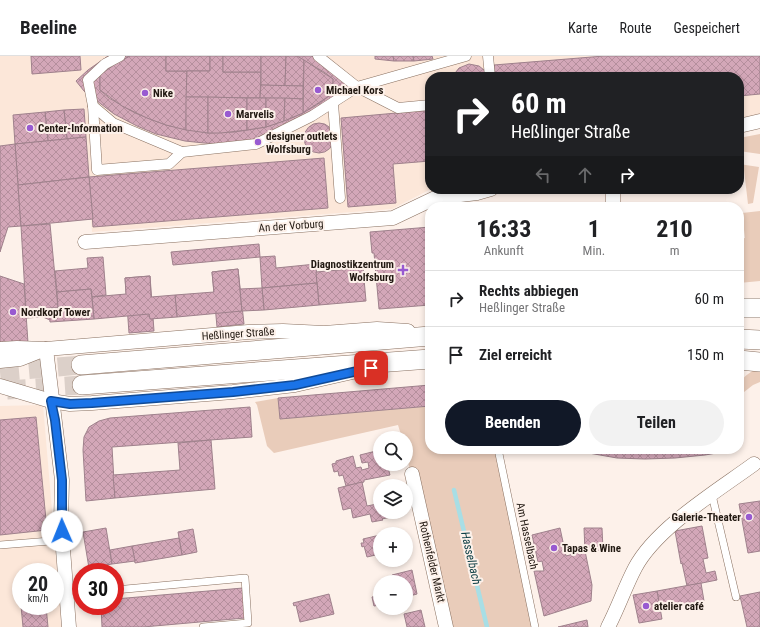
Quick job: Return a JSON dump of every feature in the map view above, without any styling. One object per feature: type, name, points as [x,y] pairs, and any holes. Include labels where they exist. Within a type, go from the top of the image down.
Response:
[{"type":"main road","points":[[744,308],[760,308]]},
{"type":"main road","name":"Heßlinger Straße","points":[[81,366],[425,336]]},
{"type":"main road","points":[[82,385],[425,359]]},
{"type":"main road","points":[[744,360],[760,362]]},
{"type":"street","points":[[120,56],[105,64],[88,80],[93,106],[97,170],[169,164],[182,152]]},
{"type":"street","points":[[318,56],[357,87],[398,108],[425,105]]},
{"type":"street","points":[[93,106],[113,123],[182,152],[256,144],[312,116],[357,87],[466,56]]},
{"type":"street","points":[[488,56],[490,72]]},
{"type":"street","points":[[333,103],[340,198]]},
{"type":"street","points":[[744,125],[760,121]]},
{"type":"street","name":"An der Vorburg","points":[[427,202],[435,198],[468,194]]},
{"type":"street","name":"An der Vorburg","points":[[85,242],[393,218],[425,203]]},
{"type":"street","name":"Heßlinger Straße","points":[[0,349],[46,349],[248,332],[283,331],[324,333],[377,329],[425,333]]},
{"type":"street","points":[[46,349],[51,401],[55,420],[62,480],[62,523],[69,627]]},
{"type":"street","name":"Heßlinger Straße","points":[[0,361],[20,359],[46,349]]},
{"type":"street","points":[[0,386],[51,401],[70,404],[92,403],[233,392],[288,386],[410,360]]},
{"type":"street","points":[[608,627],[635,568],[662,534],[754,464]]},
{"type":"street","name":"Rothenfelder Markt","points":[[412,474],[446,627]]},
{"type":"lane","name":"Am Hasselbach","points":[[499,454],[535,627]]},
{"type":"lane","points":[[712,495],[736,596]]},
{"type":"lane","points":[[46,524],[62,523]]},
{"type":"lane","points":[[0,546],[63,540]]},
{"type":"lane","points":[[124,589],[245,578],[248,623],[203,627]]},
{"type":"lane","points":[[67,594],[72,594]]},
{"type":"shaded area","name":"designer outlets Wolfsburg","points":[[0,56],[760,56],[760,116],[744,120],[744,72],[425,72],[425,192],[392,209],[92,232],[85,139],[0,146]]},
{"type":"shaded area","points":[[760,134],[760,154],[744,152],[744,137]]},
{"type":"shaded area","points":[[744,165],[759,167],[753,203],[748,204]]},
{"type":"shaded area","points":[[760,211],[760,281],[744,283],[744,213]]},
{"type":"shaded area","points":[[756,369],[760,370],[760,382],[744,392],[744,377]]},
{"type":"shaded area","points":[[278,398],[280,419],[425,406],[425,454],[499,454],[536,627],[446,627],[410,471],[413,471],[413,431],[400,431],[398,425],[274,453],[267,446],[255,402]]},
{"type":"shaded area","points":[[43,405],[57,563],[12,563],[12,615],[61,615],[62,627],[0,627],[0,406]]},
{"type":"building","points":[[31,56],[80,56],[81,70],[32,74]]},
{"type":"building","points":[[108,56],[130,56],[100,75],[100,90],[109,98],[135,113],[166,125],[208,133],[234,132],[266,127],[294,117],[315,106],[332,94],[333,79],[296,56],[316,56],[357,89],[258,140],[222,144],[185,141],[156,134],[137,126],[114,114],[84,91],[76,81],[88,70]]},
{"type":"building","name":"Nike","points":[[130,56],[166,56],[166,71],[187,71],[186,130],[147,118],[122,106],[100,90],[100,75]]},
{"type":"building","points":[[166,56],[210,56],[210,71],[166,71]]},
{"type":"building","points":[[210,56],[223,56],[223,72],[261,72],[260,98],[186,97],[187,71],[210,71]]},
{"type":"building","points":[[223,56],[261,56],[261,72],[223,72]]},
{"type":"building","points":[[261,56],[286,56],[285,86],[261,85]]},
{"type":"building","points":[[286,56],[297,56],[304,60],[303,86],[285,86]]},
{"type":"building","points":[[375,56],[393,56],[394,61],[375,59]]},
{"type":"building","points":[[393,56],[413,56],[414,61],[394,61]]},
{"type":"building","points":[[413,56],[432,56],[433,59],[414,61]]},
{"type":"building","points":[[604,56],[760,56],[760,94],[744,96],[744,72],[495,72],[494,65]]},
{"type":"building","name":"Michael Kors","points":[[304,60],[333,79],[332,94],[303,113]]},
{"type":"building","points":[[469,64],[479,66],[485,72],[456,72],[459,68]]},
{"type":"building","points":[[261,85],[303,86],[303,99],[260,98]]},
{"type":"building","points":[[186,97],[208,97],[208,133],[186,130]]},
{"type":"building","name":"Marvelis","points":[[208,97],[247,98],[247,130],[208,133]]},
{"type":"building","points":[[247,98],[266,98],[266,127],[247,130]]},
{"type":"building","points":[[266,98],[285,98],[284,121],[266,127]]},
{"type":"building","points":[[285,98],[303,99],[303,113],[284,121]]},
{"type":"building","points":[[84,109],[86,137],[67,139],[64,110]]},
{"type":"building","points":[[64,110],[67,139],[48,141],[45,112]]},
{"type":"building","points":[[425,110],[425,161],[393,164],[396,203],[348,207],[341,118]]},
{"type":"building","name":"Center-Information","points":[[45,112],[48,141],[15,144],[13,115]]},
{"type":"building","points":[[319,123],[330,127],[334,138],[330,149],[319,153],[308,149],[304,138],[308,127]]},
{"type":"building","points":[[86,137],[89,177],[18,185],[15,144]]},
{"type":"building","points":[[15,144],[21,226],[8,227],[0,252],[0,146]]},
{"type":"building","points":[[324,158],[328,208],[93,227],[89,177]]},
{"type":"building","points":[[89,177],[93,219],[21,226],[18,185]]},
{"type":"building","points":[[50,224],[58,308],[26,310],[21,226]]},
{"type":"building","name":"Diagnostikzentrum Wolfsburg","points":[[425,227],[425,305],[379,309],[374,253],[372,253],[370,232]]},
{"type":"building","points":[[259,244],[260,257],[173,265],[171,252]]},
{"type":"building","points":[[275,256],[276,268],[316,264],[317,283],[262,288],[260,257]]},
{"type":"building","points":[[103,257],[106,295],[92,297],[91,289],[57,292],[55,271],[88,268],[87,258]]},
{"type":"building","points":[[363,268],[366,301],[319,305],[316,272]]},
{"type":"building","points":[[238,269],[244,324],[217,327],[212,272]]},
{"type":"building","points":[[238,269],[242,311],[177,317],[175,295],[214,292],[212,272]]},
{"type":"building","name":"Nordkopf Tower","points":[[0,276],[24,284],[28,343],[0,345]]},
{"type":"building","points":[[150,276],[154,331],[129,333],[125,278]]},
{"type":"building","points":[[150,276],[151,297],[175,295],[177,317],[150,319],[149,314],[94,319],[92,297],[126,294],[125,278]]},
{"type":"building","points":[[317,283],[319,305],[264,310],[262,288]]},
{"type":"building","points":[[262,288],[264,310],[242,311],[240,289]]},
{"type":"building","points":[[91,289],[94,319],[50,322],[49,308],[58,308],[57,292]]},
{"type":"building","points":[[49,308],[50,320],[43,317],[26,318],[26,310]]},
{"type":"building","points":[[425,385],[425,406],[280,419],[278,398]]},
{"type":"building","points":[[250,407],[252,437],[112,447],[115,498],[86,501],[83,450],[84,437],[89,427],[99,421],[110,418]]},
{"type":"building","points":[[36,417],[47,530],[0,535],[0,420]]},
{"type":"building","points":[[211,440],[215,489],[115,498],[113,475],[180,470],[178,443]]},
{"type":"building","points":[[373,452],[373,471],[389,471],[390,475],[364,480],[364,482],[346,486],[343,475],[339,476],[338,471],[334,472],[332,464],[336,463],[336,461],[353,456],[356,468],[361,467],[362,470],[369,468],[368,462],[362,463],[360,455]]},
{"type":"building","points":[[594,454],[711,454],[675,458],[617,458]]},
{"type":"building","points":[[362,482],[367,506],[373,505],[373,519],[383,520],[372,522],[370,514],[353,518],[351,508],[343,510],[338,488]]},
{"type":"building","points":[[760,501],[760,551],[748,553],[739,504]]},
{"type":"building","points":[[702,526],[708,558],[703,559],[706,573],[715,571],[717,580],[687,586],[675,531]]},
{"type":"building","points":[[106,528],[112,563],[88,563],[83,532]]},
{"type":"building","points":[[560,528],[566,556],[585,551],[592,585],[591,601],[544,616],[534,571],[544,571],[542,561],[538,562],[532,535]]},
{"type":"building","points":[[584,528],[602,528],[603,550],[585,551]]},
{"type":"building","points":[[193,529],[197,552],[182,555],[178,532]]},
{"type":"building","points":[[373,537],[373,556],[367,557],[364,546],[362,547],[361,543],[364,543],[363,539]]},
{"type":"building","points":[[179,538],[182,555],[135,563],[132,546]]},
{"type":"building","points":[[132,546],[135,561],[112,563],[110,550]]},
{"type":"building","points":[[412,570],[417,594],[413,595],[413,575],[392,575]]},
{"type":"building","points":[[701,583],[704,601],[660,609],[657,591]]},
{"type":"building","points":[[243,588],[245,618],[143,627],[102,627],[101,615],[124,615],[124,598]]},
{"type":"building","points":[[657,591],[662,619],[639,623],[633,595]]},
{"type":"building","points":[[760,592],[760,627],[747,627],[740,596]]},
{"type":"building","points":[[329,594],[334,614],[300,622],[296,605],[294,606],[293,603]]},
{"type":"building","points":[[421,610],[425,627],[407,627],[404,615],[413,615],[413,612]]},
{"type":"building","points":[[22,615],[47,615],[48,627],[23,627]]},
{"type":"building","points":[[587,620],[588,627],[558,627]]},
{"type":"waterway","name":"Hasselbach","points":[[454,490],[487,627]]},
{"type":"tunnel","points":[[0,372],[81,365]]},
{"type":"tunnel","points":[[7,390],[82,385]]},
{"type":"place","name":"Michael Kors","points":[[318,90]]},
{"type":"place","name":"Nike","points":[[145,93]]},
{"type":"place","name":"Marvelis","points":[[228,114]]},
{"type":"place","name":"Center-Information","points":[[30,128]]},
{"type":"place","name":"designer outlets Wolfsburg","points":[[258,142]]},
{"type":"place","name":"Diagnostikzentrum Wolfsburg","points":[[403,270]]},
{"type":"place","name":"Nordkopf Tower","points":[[13,312]]},
{"type":"place","name":"Galerie-Theater","points":[[749,517]]},
{"type":"place","name":"Tapas & Wine","points":[[554,548]]},
{"type":"place","name":"atelier café","points":[[646,606]]},
{"type":"route","points":[[62,531],[62,480],[55,420],[51,401],[70,404],[92,403],[233,392],[295,385],[371,368]]}]
